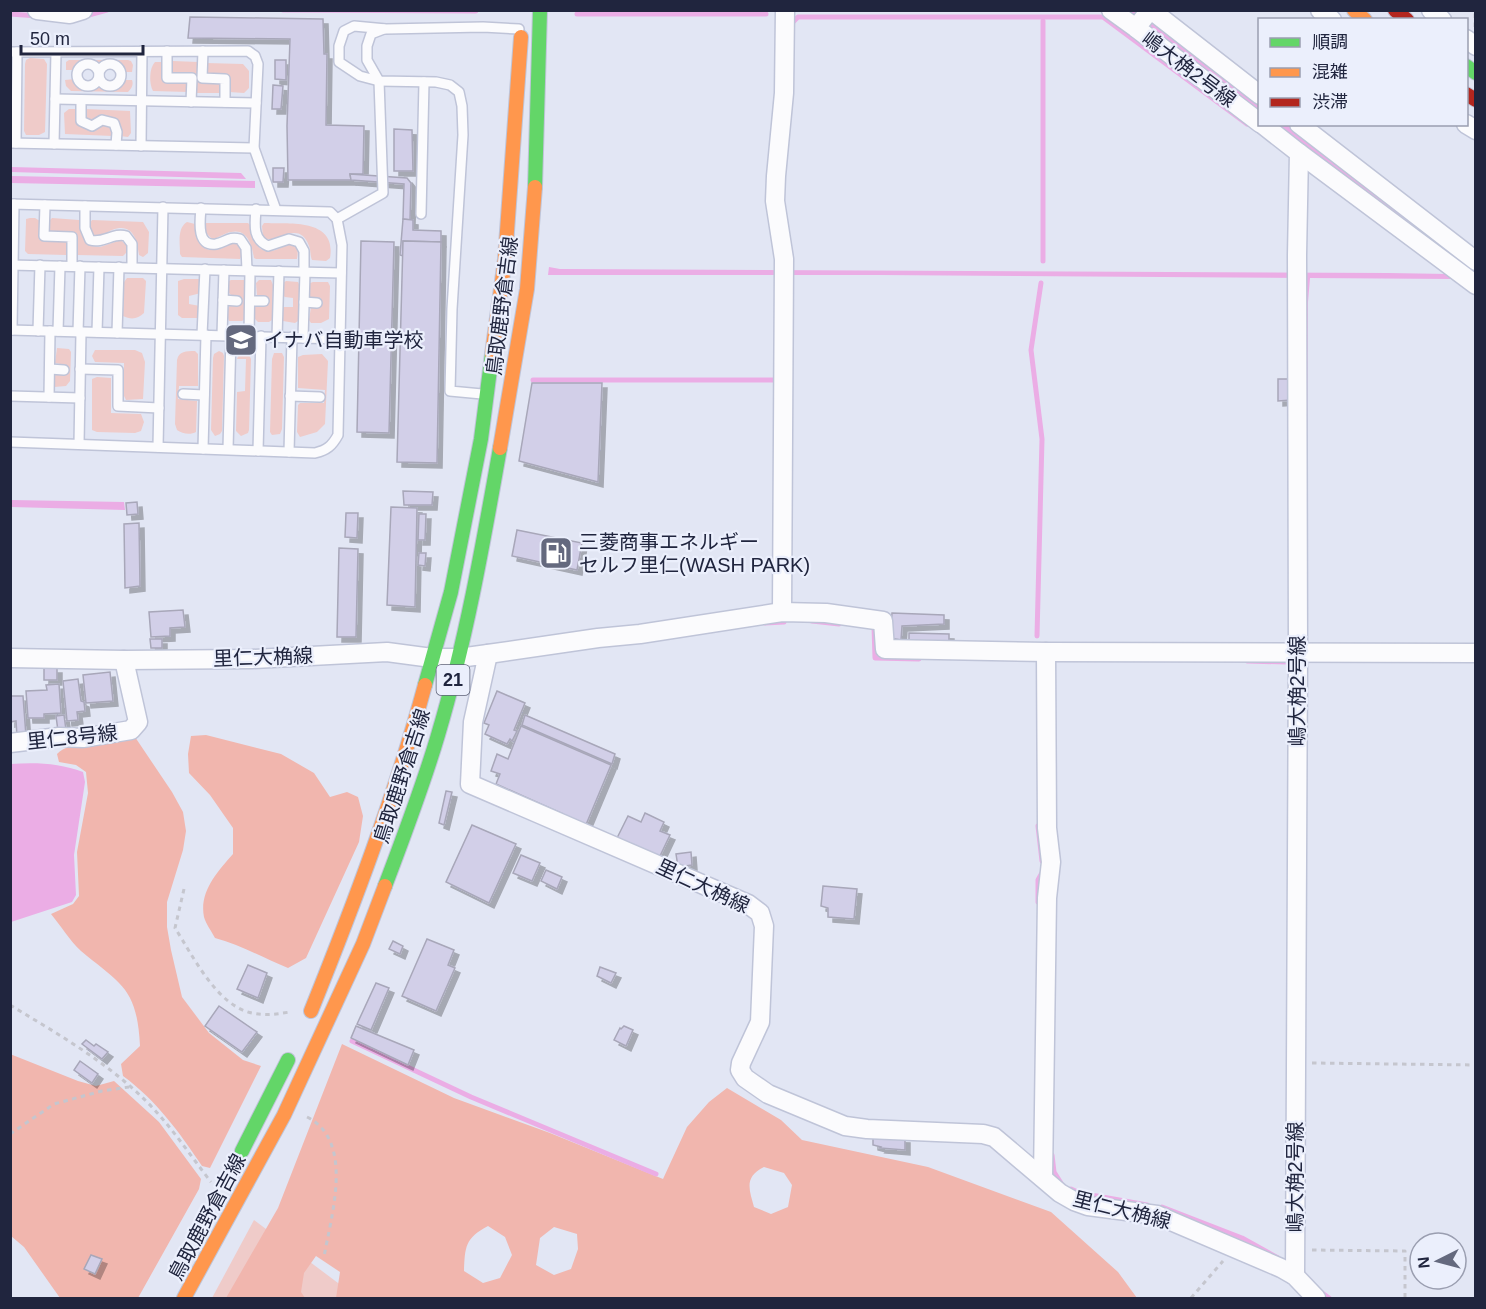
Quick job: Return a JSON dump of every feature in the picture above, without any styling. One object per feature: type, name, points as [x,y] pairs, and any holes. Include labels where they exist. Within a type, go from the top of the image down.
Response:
[{"type":"main road","name":"鳥取鹿野倉吉線","points":[[184,1299],[284,1115],[363,944],[408,825],[438,736],[475,586],[527,289],[537,156],[540,10]]},
{"type":"main road","name":"鳥取鹿野倉吉線","points":[[307,1021],[357,896],[406,755],[451,592],[481,439],[505,259],[522,24]]},
{"type":"main road","name":"鳥取鹿野倉吉線","points":[[237,1160],[296,1043]]},
{"type":"street","points":[[37,10],[70,14],[83,10]]},
{"type":"street","points":[[782,612],[784,259],[776,201],[776,176],[784,93],[785,10]]},
{"type":"street","points":[[1111,10],[1136,28]]},
{"type":"street","points":[[1150,10],[1258,92]]},
{"type":"street","name":"嶋大桷2号線","points":[[1150,10],[1136,28],[1258,122]]},
{"type":"street","name":"嶋大桷2号線","points":[[1264,126],[1299,153],[1295,1276]]},
{"type":"street","points":[[1302,126],[1476,261]]},
{"type":"street","points":[[1299,153],[1476,285]]},
{"type":"street","points":[[488,654],[782,612],[826,613],[883,621],[885,649],[1046,652],[1476,653]]},
{"type":"street","name":"里仁大桷線","points":[[10,658],[252,659],[387,652],[432,658],[459,658],[488,654],[473,722],[470,784],[748,904],[760,913],[764,926],[760,1022],[741,1063],[740,1070],[745,1078],[768,1094],[845,1126],[983,1134],[994,1137],[1060,1193],[1074,1201],[1088,1206],[1157,1215],[1295,1276],[1316,1299]]},
{"type":"street","points":[[1043,1179],[1047,898],[1051,862],[1047,828],[1046,652]]},
{"type":"street","name":"里仁8号線","points":[[10,743],[59,736],[83,738],[132,730],[138,722],[124,660]]},
{"type":"lane","points":[[487,394],[450,391],[452,309],[463,135],[459,92],[450,85],[379,81],[360,76],[339,62],[339,46],[344,31],[354,26],[483,27],[522,24]]},
{"type":"lane","points":[[337,219],[383,193],[379,81],[367,60],[371,34],[386,28]]},
{"type":"lane","points":[[141,146],[142,51]]},
{"type":"lane","points":[[168,51],[167,78],[192,78],[191,102]]},
{"type":"lane","points":[[203,51],[202,78],[225,79],[225,102]]},
{"type":"lane","points":[[254,148],[13,143],[14,52],[248,51],[255,56],[258,64],[254,148],[276,210]]},
{"type":"lane","points":[[54,144],[56,52]]},
{"type":"lane","points":[[99,76],[97,81],[88,86],[79,82],[77,75],[82,66],[90,65],[96,69],[99,76],[102,82],[108,86],[116,85],[120,76],[118,69],[110,64],[103,67],[99,76]]},
{"type":"lane","points":[[56,75],[77,75]]},
{"type":"lane","points":[[120,76],[141,76]]},
{"type":"lane","points":[[420,214],[423,82]]},
{"type":"lane","points":[[55,99],[256,103]]},
{"type":"lane","points":[[81,100],[81,121],[92,126],[102,120],[114,123],[116,145]]},
{"type":"lane","points":[[10,442],[315,453],[326,451],[338,435],[342,245],[337,219],[330,212],[12,204],[11,330],[340,339]]},
{"type":"lane","points":[[45,205],[44,236],[72,237],[80,332],[80,444]]},
{"type":"lane","points":[[85,206],[85,228],[90,240],[99,241],[117,235],[126,236],[132,244],[132,267]]},
{"type":"lane","points":[[158,447],[163,207]]},
{"type":"lane","points":[[201,208],[202,238],[210,244],[230,238],[240,239],[244,243],[249,270],[249,336]]},
{"type":"lane","points":[[256,209],[256,230],[260,241],[268,246],[289,239],[299,242],[304,252],[303,338]]},
{"type":"lane","points":[[12,265],[341,273]]},
{"type":"lane","points":[[38,331],[40,265]]},
{"type":"lane","points":[[50,397],[50,369],[60,266]]},
{"type":"lane","points":[[97,332],[99,267]]},
{"type":"lane","points":[[117,333],[119,267]]},
{"type":"lane","points":[[203,448],[205,269]]},
{"type":"lane","points":[[224,270],[228,449]]},
{"type":"lane","points":[[277,337],[279,271]]},
{"type":"lane","points":[[192,299],[204,299]]},
{"type":"lane","points":[[223,300],[237,301]]},
{"type":"lane","points":[[250,301],[264,301]]},
{"type":"lane","points":[[304,302],[317,303]]},
{"type":"lane","points":[[278,303],[290,303]]},
{"type":"lane","points":[[258,451],[261,336]]},
{"type":"lane","points":[[289,452],[292,337]]},
{"type":"lane","points":[[50,369],[64,370]]},
{"type":"lane","points":[[80,369],[118,370],[118,406],[159,408]]},
{"type":"lane","points":[[183,394],[204,395]]},
{"type":"lane","points":[[10,396],[80,398]]},
{"type":"lane","points":[[290,396],[320,397]]},
{"type":"path","points":[[184,889],[175,928],[211,985],[233,1005],[250,1013],[269,1015],[295,1011]]},
{"type":"path","points":[[10,1005],[74,1044],[129,1087],[154,1110],[211,1182]]},
{"type":"path","points":[[1296,1063],[1476,1065]]},
{"type":"path","points":[[10,1134],[54,1104],[102,1091],[129,1087]]},
{"type":"path","points":[[284,1115],[309,1118],[329,1138],[334,1151],[337,1178],[324,1257]]},
{"type":"path","points":[[1191,1299],[1235,1248]]},
{"type":"path","points":[[1295,1250],[1404,1251],[1405,1299]]},
{"type":"shaded area","points":[[1126,11],[1137,11],[1150,18],[1258,99],[1258,115]]},
{"type":"shaded area","points":[[30,58],[44,59],[47,64],[45,132],[39,135],[26,135],[24,131],[25,64]]},
{"type":"shaded area","points":[[69,60],[128,60],[133,65],[132,72],[124,72],[113,62],[103,63],[99,67],[86,62],[80,64],[75,70],[66,70],[66,62]]},
{"type":"shaded area","points":[[173,61],[198,62],[199,81],[223,81],[222,93],[195,93],[194,76],[170,75]]},
{"type":"shaded area","points":[[155,62],[163,62],[164,80],[188,80],[188,92],[153,91],[150,76]]},
{"type":"shaded area","points":[[206,63],[243,64],[249,71],[249,88],[244,93],[229,92],[228,75],[205,75]]},
{"type":"shaded area","points":[[75,79],[81,86],[89,89],[96,88],[99,84],[112,88],[125,80],[132,80],[133,84],[128,92],[71,91],[66,86],[65,80]]},
{"type":"shaded area","points":[[69,109],[76,109],[78,121],[111,124],[113,136],[65,134],[64,113]]},
{"type":"shaded area","points":[[85,109],[130,111],[131,133],[128,137],[120,136],[114,119],[85,121]]},
{"type":"shaded area","points":[[1272,126],[1292,126],[1475,264],[1475,276]]},
{"type":"shaded area","points":[[11,167],[241,173],[246,179],[11,172]]},
{"type":"shaded area","points":[[11,176],[255,181],[255,188],[11,183]]},
{"type":"shaded area","points":[[52,218],[79,220],[82,236],[90,246],[100,247],[121,240],[126,245],[126,253],[123,256],[77,255],[77,233],[50,233]]},
{"type":"shaded area","points":[[26,219],[40,221],[39,240],[67,242],[66,255],[28,254],[25,251]]},
{"type":"shaded area","points":[[92,220],[143,222],[149,232],[148,253],[143,257],[139,255],[133,234],[125,228],[94,236],[91,233]]},
{"type":"shaded area","points":[[187,222],[195,224],[196,235],[204,248],[214,250],[236,243],[241,247],[240,259],[182,257],[180,236]]},
{"type":"shaded area","points":[[206,223],[248,223],[254,241],[261,249],[271,251],[292,244],[297,248],[297,259],[256,259],[245,235],[236,231],[212,239],[206,233]]},
{"type":"shaded area","points":[[264,223],[298,224],[319,230],[326,236],[330,245],[330,258],[326,261],[312,260],[305,238],[299,234],[263,238]]},
{"type":"shaded area","points":[[549,267],[560,269],[1388,273],[1449,274],[1453,279],[1310,278],[1307,504],[1304,504],[1304,300],[1306,278],[548,275]]},
{"type":"shaded area","points":[[127,278],[143,278],[146,281],[144,313],[139,317],[123,316],[124,282]]},
{"type":"shaded area","points":[[200,279],[201,293],[189,296],[189,304],[200,306],[198,318],[182,318],[178,315],[178,281]]},
{"type":"shaded area","points":[[245,280],[246,318],[242,321],[229,321],[228,319],[230,305],[240,305],[240,296],[229,293],[229,281]]},
{"type":"shaded area","points":[[259,280],[271,280],[273,285],[272,320],[258,322],[255,319],[254,308],[267,306],[267,297],[257,296],[256,283]]},
{"type":"shaded area","points":[[298,282],[300,286],[298,321],[295,323],[283,321],[283,307],[293,307],[293,298],[282,295],[283,283]]},
{"type":"shaded area","points":[[328,282],[330,286],[329,319],[321,323],[311,323],[309,320],[311,307],[320,307],[321,298],[310,297],[310,283]]},
{"type":"shaded area","points":[[57,348],[69,349],[71,352],[70,381],[66,386],[54,387],[54,375],[66,374],[66,365],[55,363]]},
{"type":"shaded area","points":[[95,350],[135,350],[142,353],[145,362],[143,399],[126,400],[124,363],[95,362],[92,356]]},
{"type":"shaded area","points":[[195,351],[198,354],[198,386],[179,386],[178,399],[197,401],[196,432],[186,434],[177,430],[175,424],[177,360],[181,353]]},
{"type":"shaded area","points":[[219,351],[224,356],[222,431],[215,436],[211,430],[213,358],[214,354]]},
{"type":"shaded area","points":[[245,353],[251,359],[249,430],[241,436],[236,431],[237,392],[245,391],[246,359],[237,359],[239,354]]},
{"type":"shaded area","points":[[274,353],[282,353],[284,357],[282,429],[280,434],[272,435],[270,432]]},
{"type":"shaded area","points":[[322,354],[328,361],[325,424],[317,432],[300,437],[297,432],[298,405],[300,403],[324,403],[325,390],[298,388],[298,357]]},
{"type":"shaded area","points":[[111,378],[111,413],[141,414],[144,422],[141,431],[135,433],[92,430],[92,379]]},
{"type":"shaded area","points":[[11,500],[124,502],[125,510],[11,507]]},
{"type":"shaded area","points":[[206,735],[281,754],[314,773],[330,797],[347,792],[358,797],[363,816],[359,842],[306,958],[288,968],[215,938],[205,920],[203,908],[207,891],[215,875],[233,854],[233,828],[210,795],[189,773],[188,754],[191,736]]},
{"type":"shaded area","points":[[135,737],[183,812],[186,831],[183,850],[167,902],[167,927],[182,997],[209,1033],[243,1060],[261,1066],[210,1168],[202,1166],[167,1118],[123,1076],[121,1064],[140,1046],[131,999],[117,981],[77,947],[51,914],[73,904],[79,896],[77,852],[88,793],[86,772],[76,765],[59,762],[57,754],[63,749],[82,743]]},
{"type":"shaded area","points":[[38,763],[65,767],[83,772],[85,782],[74,855],[76,895],[72,902],[11,922],[11,764]]},
{"type":"shaded area","points":[[342,1044],[454,1098],[550,1133],[663,1179],[687,1127],[709,1102],[727,1088],[781,1120],[802,1140],[928,1167],[1051,1212],[1118,1272],[1137,1298],[336,1298],[340,1272],[316,1256],[304,1273],[301,1292],[305,1298],[226,1298],[278,1208]],"holes":[[[764,1167],[784,1173],[792,1185],[788,1207],[771,1214],[754,1207],[750,1189],[753,1175]],[[488,1226],[505,1237],[512,1255],[500,1278],[483,1283],[464,1271],[466,1249],[471,1239]],[[554,1227],[577,1234],[578,1249],[571,1269],[554,1275],[536,1265],[540,1238]]]},
{"type":"shaded area","points":[[10,1054],[96,1086],[114,1081],[159,1122],[201,1179],[199,1189],[138,1298],[60,1298],[24,1247],[11,1236]]},
{"type":"shaded area","points":[[254,1220],[358,1298],[212,1298]]},
{"type":"building","points":[[190,17],[323,19],[324,54],[327,54],[326,125],[364,126],[363,174],[350,174],[351,180],[288,180],[290,39],[188,38]]},
{"type":"building","points":[[275,60],[286,60],[286,80],[275,79]]},
{"type":"building","points":[[273,85],[283,86],[281,109],[272,109]]},
{"type":"building","points":[[394,129],[412,130],[413,171],[394,171]]},
{"type":"building","points":[[273,168],[284,168],[283,182],[273,182]]},
{"type":"building","points":[[350,174],[407,178],[411,183],[410,220],[403,219],[404,184],[351,180]]},
{"type":"building","points":[[403,219],[413,220],[413,230],[441,231],[441,242],[403,241],[403,256],[400,255]]},
{"type":"building","points":[[361,241],[394,242],[389,433],[357,432]]},
{"type":"building","points":[[403,241],[441,242],[437,463],[397,462]]},
{"type":"building","points":[[1278,379],[1290,379],[1291,400],[1278,401]]},
{"type":"building","points":[[532,383],[602,383],[598,482],[519,461]]},
{"type":"building","points":[[403,491],[433,492],[432,505],[404,505]]},
{"type":"building","points":[[137,502],[138,514],[127,515],[126,503]]},
{"type":"building","points":[[391,507],[417,508],[415,607],[387,605]]},
{"type":"building","points":[[346,513],[358,513],[357,538],[345,537]]},
{"type":"building","points":[[419,514],[426,514],[425,540],[418,540]]},
{"type":"building","points":[[139,523],[140,586],[125,588],[124,524]]},
{"type":"building","points":[[517,530],[582,543],[577,570],[512,556]]},
{"type":"building","points":[[339,548],[358,549],[356,637],[337,637]]},
{"type":"building","points":[[419,553],[426,553],[425,566],[418,565]]},
{"type":"building","points":[[183,610],[185,627],[170,628],[170,636],[151,637],[149,612]]},
{"type":"building","points":[[892,613],[944,615],[944,624],[902,626],[901,640],[890,638]]},
{"type":"building","points":[[909,633],[949,634],[949,644],[909,644]]},
{"type":"building","points":[[150,639],[162,639],[162,648],[151,648]]},
{"type":"building","points":[[44,668],[57,668],[57,680],[44,680]]},
{"type":"building","points":[[110,672],[113,701],[86,703],[83,675]]},
{"type":"building","points":[[78,679],[85,711],[77,712],[78,720],[67,721],[63,681]]},
{"type":"building","points":[[59,684],[61,713],[44,714],[44,718],[28,718],[26,691],[47,690],[46,685]]},
{"type":"building","points":[[497,691],[525,703],[514,730],[517,731],[512,741],[510,739],[507,744],[485,734],[489,725],[484,723]]},
{"type":"building","points":[[10,696],[23,696],[26,736],[17,736],[16,721],[10,722]]},
{"type":"building","points":[[64,715],[66,730],[58,731],[56,716]]},
{"type":"building","points":[[525,715],[615,754],[612,764],[522,725]]},
{"type":"building","points":[[521,726],[611,765],[585,827],[562,817],[563,814],[496,784],[500,774],[491,771],[497,754],[508,759]]},
{"type":"building","points":[[446,791],[452,792],[444,825],[439,823]]},
{"type":"building","points":[[645,813],[664,822],[660,831],[670,835],[659,858],[616,840],[628,816],[641,822]]},
{"type":"building","points":[[472,825],[516,844],[489,903],[446,882]]},
{"type":"building","points":[[691,852],[692,865],[678,867],[676,854]]},
{"type":"building","points":[[521,855],[540,863],[532,881],[513,873]]},
{"type":"building","points":[[546,870],[562,877],[557,889],[541,881]]},
{"type":"building","points":[[823,886],[857,889],[854,919],[828,917],[828,908],[821,906]]},
{"type":"building","points":[[427,939],[454,950],[448,965],[455,968],[436,1011],[402,996]]},
{"type":"building","points":[[393,941],[403,946],[400,954],[389,949]]},
{"type":"building","points":[[248,965],[267,973],[258,998],[237,989]]},
{"type":"building","points":[[600,967],[616,973],[611,983],[597,976]]},
{"type":"building","points":[[376,983],[389,988],[371,1030],[357,1024]]},
{"type":"building","points":[[219,1006],[257,1032],[242,1052],[205,1026]]},
{"type":"building","points":[[356,1026],[414,1050],[408,1065],[351,1038]]},
{"type":"building","points":[[624,1026],[633,1030],[626,1046],[614,1040],[620,1028]]},
{"type":"building","points":[[86,1040],[108,1052],[102,1059],[82,1044]]},
{"type":"building","points":[[80,1061],[98,1074],[92,1083],[74,1070]]},
{"type":"building","points":[[873,1137],[905,1138],[905,1150],[880,1148],[873,1145]]},
{"type":"building","points":[[91,1255],[102,1259],[95,1274],[84,1269]]},
{"type":"waterway","points":[[85,16],[107,10]]},
{"type":"waterway","points":[[283,10],[476,11]]},
{"type":"waterway","points":[[10,14],[38,16]]},
{"type":"waterway","points":[[577,14],[766,14]]},
{"type":"waterway","points":[[792,28],[791,24],[798,17],[1103,17],[1247,124]]},
{"type":"waterway","points":[[1043,21],[1043,261]]},
{"type":"waterway","points":[[1037,636],[1042,439],[1031,350],[1041,283]]},
{"type":"waterway","points":[[533,380],[775,380]]},
{"type":"waterway","points":[[812,621],[839,624]]},
{"type":"waterway","points":[[765,623],[784,622]]},
{"type":"waterway","points":[[869,626],[874,626],[875,658],[919,659]]},
{"type":"waterway","points":[[1247,661],[1287,662]]},
{"type":"waterway","points":[[1038,826],[1042,861]]},
{"type":"waterway","points":[[1038,902],[1038,880],[1043,871]]},
{"type":"waterway","points":[[352,1041],[471,1097],[656,1174]]},
{"type":"waterway","points":[[1052,1155],[1054,1172],[1061,1183]]},
{"type":"waterway","points":[[1071,1189],[1080,1193],[1147,1205]]},
{"type":"waterway","points":[[1162,1207],[1242,1238],[1278,1258]]},
{"type":"waterway","points":[[1318,1290],[1329,1298]]},
{"type":"traffic: fast","points":[[535,187],[540,10]]},
{"type":"traffic: fast","points":[[1468,67],[1476,73]]},
{"type":"traffic: fast","points":[[425,685],[451,592],[481,439],[492,354]]},
{"type":"traffic: fast","points":[[385,886],[426,773],[448,700],[473,592],[500,448]]},
{"type":"traffic: fast","points":[[242,1151],[288,1060]]},
{"type":"traffic: slow","points":[[1354,10],[1363,18]]},
{"type":"traffic: slow","points":[[492,354],[505,259],[521,37]]},
{"type":"traffic: slow","points":[[500,448],[527,289],[535,187]]},
{"type":"traffic: slow","points":[[311,1011],[373,850],[401,768],[425,685]]},
{"type":"traffic: slow","points":[[184,1298],[284,1115],[363,944],[385,886]]},
{"type":"traffic: jam","points":[[1395,10],[1405,18]]},
{"type":"traffic: jam","points":[[1468,95],[1476,100]]},
{"type":"place","name":"イナバ自動車学校","points":[[241,340]]},
{"type":"place","name":"三菱商事エネルギー セルフ里仁(WASH PARK)","points":[[556,553]]}]
